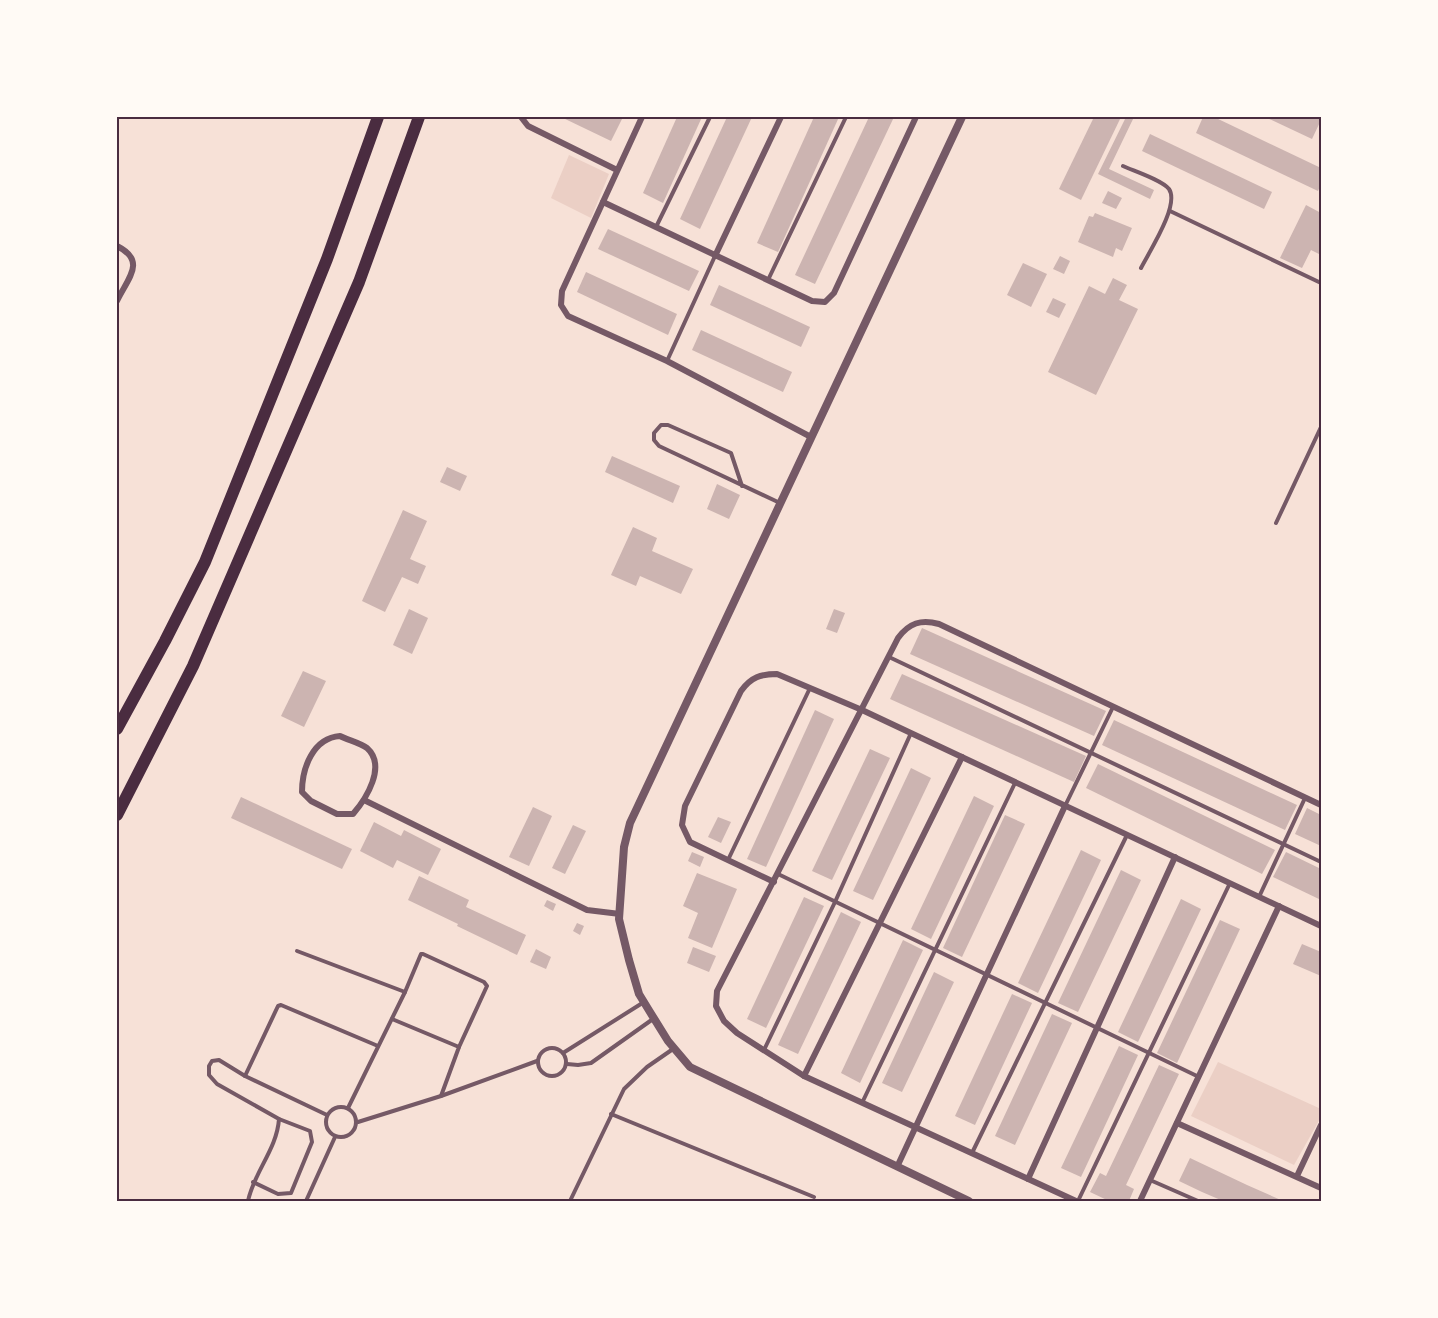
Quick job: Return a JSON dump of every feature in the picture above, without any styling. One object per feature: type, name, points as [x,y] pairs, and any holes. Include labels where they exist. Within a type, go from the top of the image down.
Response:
[{"type":"highway","points":[[117,729],[205,562],[327,259],[378,117]]},
{"type":"highway","points":[[117,815],[193,666],[359,282],[419,117]]},
{"type":"street","points":[[642,117],[562,291],[561,305],[568,316],[667,361],[811,437]]},
{"type":"street","points":[[715,256],[781,117]]},
{"type":"street","points":[[603,202],[812,302],[825,302],[834,293],[916,117]]},
{"type":"street","points":[[962,117],[630,823],[624,846],[620,914],[629,960],[644,1002],[674,1048],[690,1067],[969,1201]]},
{"type":"street","points":[[521,118],[528,126],[618,170]]},
{"type":"street","points":[[117,246],[129,252],[134,259],[134,267],[117,301]]},
{"type":"street","points":[[1077,1201],[804,1076],[737,1033],[724,1021],[717,1006],[717,991],[898,638],[912,625],[921,622],[939,624],[1321,805]]},
{"type":"street","points":[[774,882],[690,842],[682,825],[685,806],[747,683],[763,674],[777,674],[862,710],[1321,926]]},
{"type":"street","points":[[340,736],[367,748],[375,760],[375,774],[364,800],[353,813],[338,814],[311,801],[302,792],[302,774],[318,745],[330,737],[340,736]]},
{"type":"street","points":[[804,1076],[962,757]]},
{"type":"street","points":[[364,800],[587,910],[620,914]]},
{"type":"street","points":[[897,1167],[1065,806]]},
{"type":"street","points":[[1028,1179],[1175,857]]},
{"type":"street","points":[[1140,1201],[1279,906]]},
{"type":"street","points":[[1177,1123],[1321,1188]]},
{"type":"street","points":[[1297,1176],[1321,1125]]},
{"type":"lane","points":[[656,228],[710,117]]},
{"type":"lane","points":[[768,281],[846,117]]},
{"type":"lane","points":[[1123,166],[1161,183],[1170,190],[1172,199],[1170,211],[1141,267]]},
{"type":"lane","points":[[1170,211],[1321,283]]},
{"type":"lane","points":[[667,361],[715,256]]},
{"type":"lane","points":[[742,486],[734,458],[728,451],[668,425],[661,425],[655,430],[654,440],[659,446],[742,486],[780,503]]},
{"type":"lane","points":[[1276,523],[1321,427]]},
{"type":"lane","points":[[888,657],[1321,862]]},
{"type":"lane","points":[[728,860],[811,687]]},
{"type":"lane","points":[[1065,806],[1113,707]]},
{"type":"lane","points":[[764,1050],[835,902],[911,733]]},
{"type":"lane","points":[[862,1102],[1016,782]]},
{"type":"lane","points":[[1259,897],[1305,798]]},
{"type":"lane","points":[[972,1153],[1126,835]]},
{"type":"lane","points":[[778,874],[1199,1077]]},
{"type":"lane","points":[[1077,1201],[1230,883]]},
{"type":"lane","points":[[297,951],[405,992]]},
{"type":"lane","points":[[348,1107],[405,992],[421,954],[484,982],[487,986],[459,1047],[441,1096]]},
{"type":"lane","points":[[563,1053],[644,1002]]},
{"type":"lane","points":[[245,1076],[278,1006],[281,1005],[378,1046]]},
{"type":"lane","points":[[567,1064],[591,1063],[653,1018]]},
{"type":"lane","points":[[392,1019],[459,1047]]},
{"type":"lane","points":[[553,1048],[563,1053],[567,1064],[561,1074],[550,1077],[540,1072],[537,1061],[542,1051],[553,1048]]},
{"type":"lane","points":[[570,1201],[624,1089],[630,1081],[674,1048]]},
{"type":"lane","points":[[253,1182],[278,1194],[291,1193],[312,1142],[310,1131],[279,1119],[217,1084],[209,1075],[209,1066],[212,1061],[219,1060],[245,1076],[327,1115]]},
{"type":"lane","points":[[358,1122],[441,1096],[537,1061]]},
{"type":"lane","points":[[348,1107],[337,1107],[327,1115],[326,1128],[335,1137],[346,1138],[354,1132],[358,1122]]},
{"type":"lane","points":[[348,1107],[358,1122]]},
{"type":"lane","points":[[611,1114],[814,1197]]},
{"type":"lane","points":[[248,1201],[253,1182],[278,1132],[279,1119]]},
{"type":"lane","points":[[306,1201],[335,1137]]},
{"type":"lane","points":[[1150,1180],[1198,1201]]},
{"type":"shaded area","points":[[569,155],[609,174],[591,218],[551,198]]},
{"type":"shaded area","points":[[1218,1062],[1321,1109],[1321,1117],[1294,1165],[1191,1116]]},
{"type":"building","points":[[561,117],[623,117],[611,141]]},
{"type":"building","points":[[677,117],[702,117],[663,203],[643,193]]},
{"type":"building","points":[[727,117],[752,117],[700,229],[680,219]]},
{"type":"building","points":[[814,117],[839,117],[778,252],[757,243]]},
{"type":"building","points":[[869,117],[894,117],[815,284],[795,275]]},
{"type":"building","points":[[1094,117],[1121,117],[1081,200],[1059,189]]},
{"type":"building","points":[[1126,117],[1134,117],[1109,169],[1154,190],[1150,199],[1098,174]]},
{"type":"building","points":[[1203,117],[1214,117],[1321,168],[1321,184],[1318,191],[1196,133]]},
{"type":"building","points":[[1265,117],[1318,117],[1321,120],[1312,139]]},
{"type":"building","points":[[1150,134],[1272,192],[1264,209],[1142,151]]},
{"type":"building","points":[[1108,191],[1122,198],[1116,209],[1102,203]]},
{"type":"building","points":[[1306,205],[1321,213],[1321,255],[1311,250],[1302,268],[1280,258]]},
{"type":"building","points":[[1095,213],[1132,228],[1122,251],[1116,248],[1113,257],[1078,242],[1089,216],[1093,217]]},
{"type":"building","points":[[608,229],[699,271],[689,291],[598,249]]},
{"type":"building","points":[[1060,256],[1070,261],[1064,274],[1053,269]]},
{"type":"building","points":[[1023,263],[1047,274],[1031,307],[1007,295]]},
{"type":"building","points":[[586,272],[677,314],[668,335],[577,292]]},
{"type":"building","points":[[1113,278],[1127,285],[1119,300],[1138,309],[1096,395],[1048,372],[1089,286],[1105,294]]},
{"type":"building","points":[[719,285],[810,327],[801,347],[710,305]]},
{"type":"building","points":[[1053,298],[1066,304],[1059,318],[1046,312]]},
{"type":"building","points":[[701,330],[792,372],[783,392],[692,350]]},
{"type":"building","points":[[612,456],[680,486],[673,503],[605,472]]},
{"type":"building","points":[[447,467],[467,476],[460,491],[440,482]]},
{"type":"building","points":[[717,484],[740,495],[729,519],[707,509]]},
{"type":"building","points":[[403,510],[427,521],[410,559],[426,566],[418,584],[402,577],[385,612],[362,601]]},
{"type":"building","points":[[633,527],[657,538],[652,551],[693,569],[681,594],[640,576],[636,586],[611,575]]},
{"type":"building","points":[[409,609],[428,618],[412,654],[393,645]]},
{"type":"building","points":[[834,609],[845,613],[837,633],[826,629]]},
{"type":"building","points":[[922,628],[1106,711],[1094,736],[910,654]]},
{"type":"building","points":[[303,671],[326,681],[304,727],[281,716]]},
{"type":"building","points":[[902,674],[1086,756],[1074,782],[890,699]]},
{"type":"building","points":[[815,710],[834,719],[766,867],[747,859]]},
{"type":"building","points":[[1114,720],[1297,805],[1285,830],[1102,745]]},
{"type":"building","points":[[870,749],[890,758],[832,880],[812,871]]},
{"type":"building","points":[[1098,764],[1275,850],[1262,874],[1086,788]]},
{"type":"building","points":[[911,768],[931,778],[873,900],[853,891]]},
{"type":"building","points":[[974,796],[994,806],[931,939],[911,929]]},
{"type":"building","points":[[241,797],[352,849],[342,869],[231,818]]},
{"type":"building","points":[[533,807],[552,816],[529,866],[509,857]]},
{"type":"building","points":[[1307,808],[1321,815],[1321,846],[1295,834]]},
{"type":"building","points":[[1005,815],[1025,824],[962,957],[943,948]]},
{"type":"building","points":[[718,817],[731,822],[721,843],[708,837]]},
{"type":"building","points":[[374,822],[401,836],[404,830],[441,849],[428,875],[397,860],[393,868],[360,851]]},
{"type":"building","points":[[573,825],[586,831],[565,874],[552,868]]},
{"type":"building","points":[[1081,850],[1101,860],[1038,993],[1018,983]]},
{"type":"building","points":[[692,852],[704,857],[700,867],[688,861]]},
{"type":"building","points":[[1286,852],[1321,869],[1321,900],[1273,877]]},
{"type":"building","points":[[1121,870],[1141,880],[1078,1012],[1058,1003]]},
{"type":"building","points":[[697,873],[737,889],[712,948],[688,938],[698,913],[683,906]]},
{"type":"building","points":[[419,876],[469,900],[466,907],[526,935],[517,955],[408,900]]},
{"type":"building","points":[[804,897],[824,906],[766,1028],[747,1019]]},
{"type":"building","points":[[1181,899],[1201,909],[1138,1042],[1118,1032]]},
{"type":"building","points":[[547,900],[556,904],[553,911],[544,906]]},
{"type":"building","points":[[841,912],[861,922],[798,1054],[778,1045]]},
{"type":"building","points":[[1220,920],[1240,929],[1177,1063],[1157,1053]]},
{"type":"building","points":[[577,923],[584,926],[580,935],[573,931]]},
{"type":"building","points":[[903,940],[923,950],[860,1083],[841,1073]]},
{"type":"building","points":[[1302,944],[1321,952],[1321,976],[1293,964]]},
{"type":"building","points":[[693,947],[716,956],[709,972],[687,963]]},
{"type":"building","points":[[536,949],[551,957],[546,969],[530,962]]},
{"type":"building","points":[[934,972],[954,982],[902,1092],[882,1083]]},
{"type":"building","points":[[1012,994],[1032,1003],[975,1125],[955,1116]]},
{"type":"building","points":[[1052,1014],[1072,1023],[1015,1145],[995,1136]]},
{"type":"building","points":[[1119,1046],[1138,1055],[1081,1177],[1061,1168]]},
{"type":"building","points":[[1159,1065],[1179,1074],[1126,1185],[1134,1189],[1129,1201],[1109,1201],[1090,1192],[1100,1173],[1106,1176]]},
{"type":"building","points":[[1190,1158],[1283,1201],[1223,1201],[1202,1192],[1179,1181]]}]
